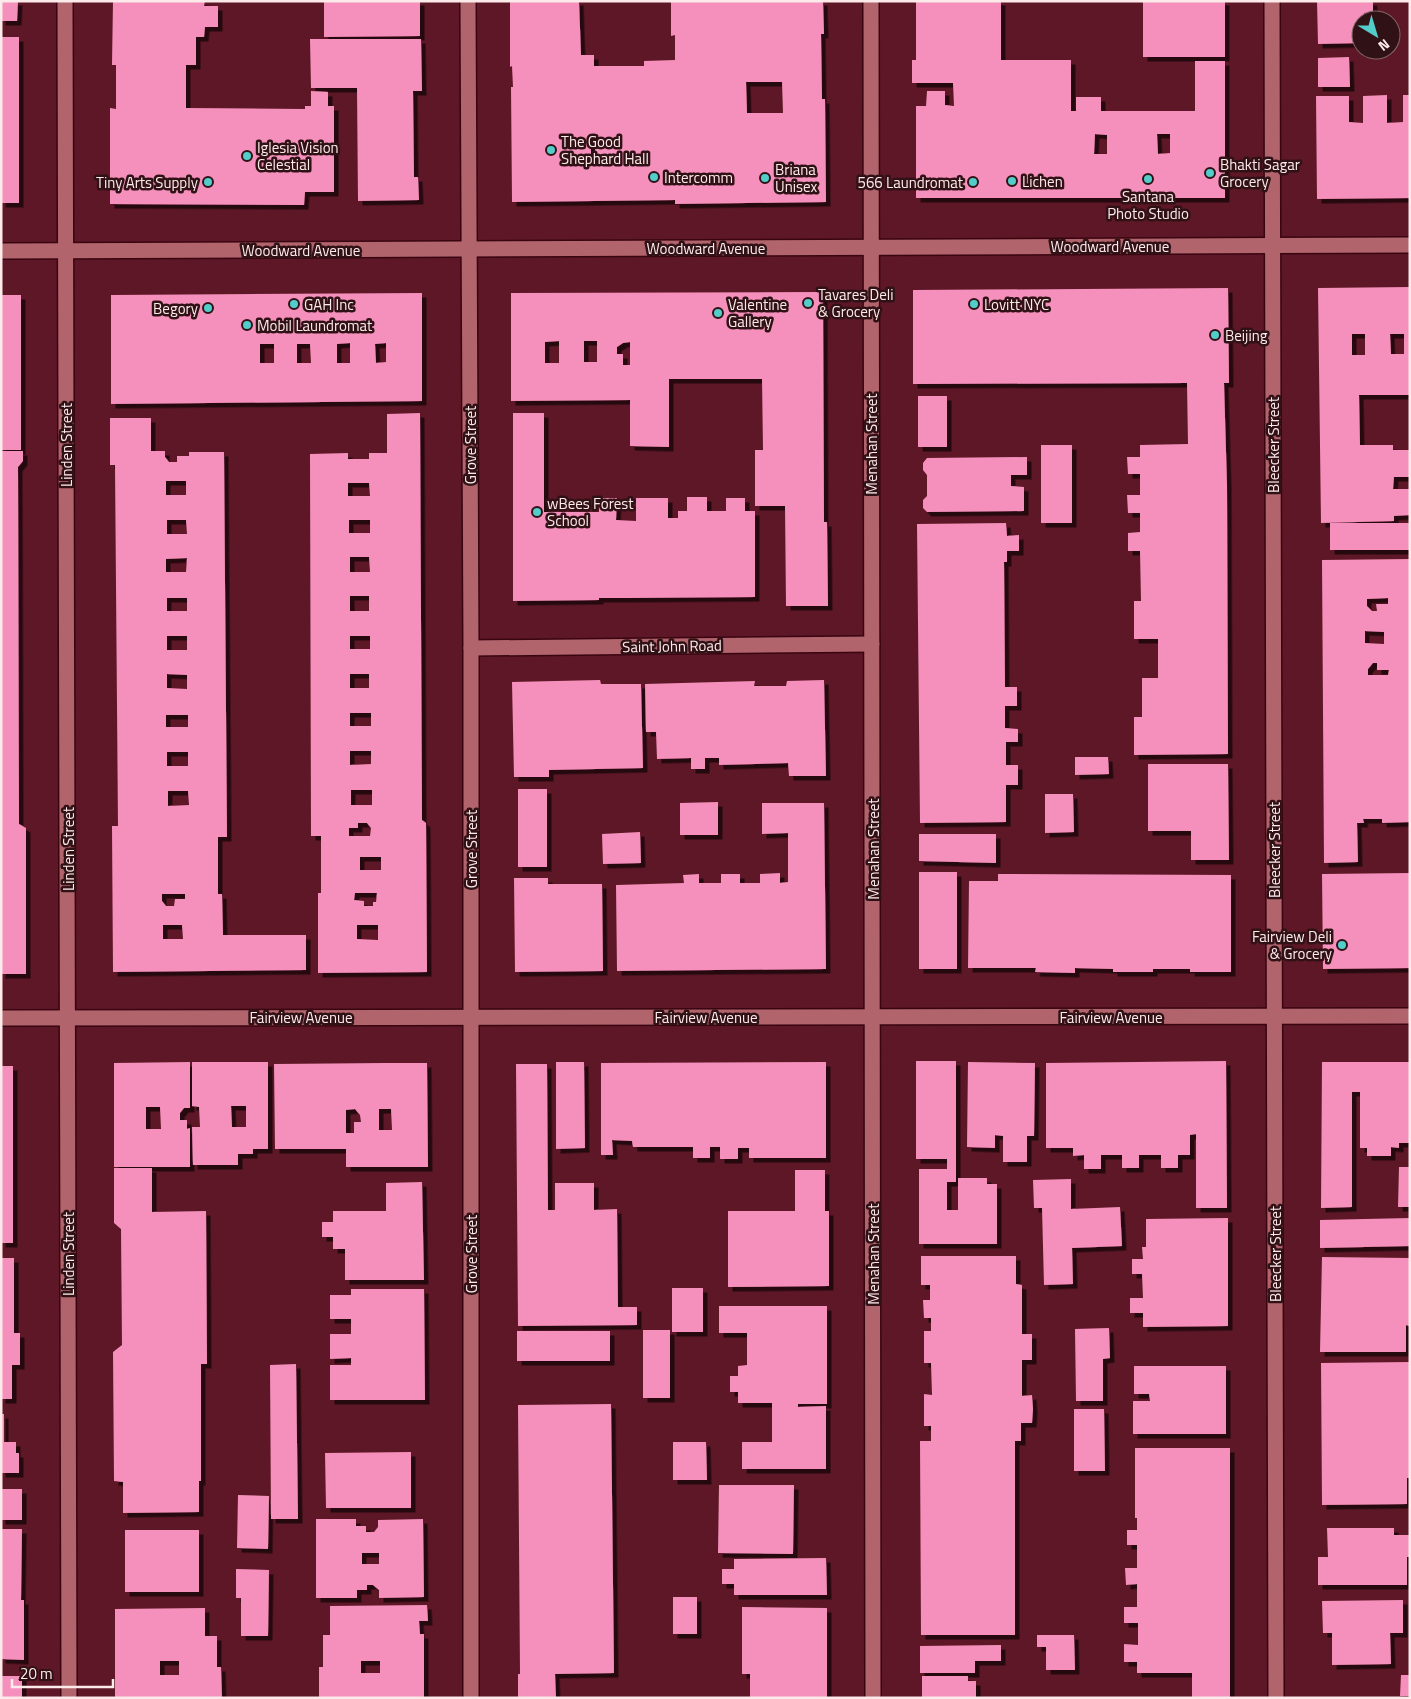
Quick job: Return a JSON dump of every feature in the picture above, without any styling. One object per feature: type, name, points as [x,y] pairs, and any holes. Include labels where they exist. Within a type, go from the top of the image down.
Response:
[{"type":"street","name":"Linden Street","points":[[65,1],[69,1698]]},
{"type":"street","name":"Grove Street","points":[[468,1],[468,249],[472,648],[471,1698]]},
{"type":"street","name":"Menahan Street","points":[[871,1],[873,1698]]},
{"type":"street","name":"Bleecker Street","points":[[1272,1],[1276,1698]]},
{"type":"street","name":"Woodward Avenue","points":[[1,251],[1410,245]]},
{"type":"street","name":"Saint John Road","points":[[472,648],[872,644]]},
{"type":"street","name":"Fairview Avenue","points":[[1,1018],[1410,1016]]},
{"type":"building","points":[[1,1],[18,1],[17,21],[1,21]]},
{"type":"building","points":[[113,1],[205,1],[204,6],[218,6],[218,27],[205,27],[204,37],[196,37],[196,65],[186,65],[186,108],[305,109],[305,106],[311,106],[311,91],[328,92],[328,106],[334,106],[334,192],[305,192],[304,205],[110,204],[110,108],[116,109],[116,65],[112,65]]},
{"type":"building","points":[[324,1],[420,1],[420,36],[324,37]]},
{"type":"building","points":[[510,1],[579,1],[581,55],[594,55],[594,66],[644,66],[644,61],[675,60],[675,35],[671,36],[671,1],[823,1],[824,34],[821,34],[822,99],[825,99],[826,202],[675,204],[675,200],[512,202],[511,87],[513,87],[512,66],[510,67]],"holes":[[[746,82],[782,82],[783,113],[747,113]],[[595,134],[595,164],[591,159],[591,141]]]},
{"type":"building","points":[[916,1],[1001,1],[1001,60],[1071,60],[1071,111],[1076,111],[1076,97],[1101,97],[1101,111],[1195,111],[1195,61],[1225,61],[1225,198],[916,198],[916,106],[926,106],[927,91],[945,91],[945,105],[954,106],[953,83],[912,83],[912,60],[916,60]],"holes":[[[1095,134],[1107,135],[1107,154],[1094,154]],[[1157,134],[1170,134],[1170,153],[1158,154]]]},
{"type":"building","points":[[1143,1],[1225,1],[1225,57],[1143,57]]},
{"type":"building","points":[[1317,1],[1373,1],[1373,10],[1351,10],[1351,43],[1318,44]]},
{"type":"building","points":[[1,37],[19,37],[19,203],[1,203]]},
{"type":"building","points":[[310,39],[421,39],[422,91],[413,91],[414,177],[418,177],[419,200],[358,201],[357,88],[311,88]]},
{"type":"building","points":[[1349,57],[1350,87],[1318,87],[1318,58]]},
{"type":"building","points":[[1387,95],[1387,123],[1403,122],[1403,95],[1410,95],[1410,198],[1317,199],[1316,96],[1349,96],[1349,122],[1363,123],[1363,96]]},
{"type":"building","points":[[1410,287],[1410,395],[1359,395],[1360,445],[1393,445],[1393,450],[1410,450],[1410,477],[1394,477],[1393,489],[1410,489],[1410,515],[1394,516],[1394,521],[1321,523],[1318,288]],"holes":[[[1352,334],[1365,334],[1365,355],[1352,355]],[[1390,334],[1404,334],[1404,354],[1391,354]]]},
{"type":"building","points":[[1228,288],[1229,383],[1224,383],[1227,485],[1228,754],[1134,755],[1134,717],[1142,717],[1142,678],[1158,678],[1158,639],[1134,639],[1134,601],[1141,601],[1140,551],[1128,551],[1128,533],[1140,532],[1140,513],[1128,513],[1127,495],[1140,495],[1140,474],[1128,474],[1127,457],[1140,457],[1140,445],[1188,444],[1187,383],[913,384],[913,290]]},
{"type":"building","points":[[823,292],[824,522],[827,522],[828,606],[786,606],[785,506],[755,506],[755,450],[763,450],[762,379],[669,379],[669,447],[630,446],[630,400],[511,401],[511,293]],"holes":[[[559,341],[559,363],[545,363],[545,342]],[[584,341],[597,341],[597,362],[584,362]],[[630,342],[630,365],[623,365],[623,354],[617,354],[617,347],[623,343]]]},
{"type":"building","points":[[422,293],[422,401],[111,404],[111,295]],"holes":[[[350,343],[350,363],[337,363],[337,344]],[[386,343],[386,362],[376,363],[375,344]],[[260,344],[274,344],[274,363],[260,363]],[[297,344],[310,344],[311,363],[297,363]]]},
{"type":"building","points":[[1,295],[21,295],[21,450],[1,450]]},
{"type":"building","points":[[918,396],[947,396],[947,447],[918,447]]},
{"type":"building","points":[[420,413],[422,820],[426,823],[427,972],[318,973],[318,893],[321,893],[321,836],[311,836],[310,454],[348,453],[348,459],[369,459],[369,453],[387,453],[387,414]],"holes":[[[348,483],[369,483],[370,496],[348,496]],[[349,520],[370,520],[370,533],[349,533]],[[350,557],[369,557],[370,572],[350,572]],[[350,596],[369,596],[369,611],[350,611]],[[350,636],[370,636],[370,649],[350,649]],[[350,674],[369,674],[369,688],[350,688]],[[350,713],[371,713],[371,726],[350,726]],[[350,751],[371,751],[371,764],[350,765]],[[351,790],[372,790],[372,805],[351,805]],[[358,823],[367,823],[371,828],[370,836],[349,836],[349,828],[358,828]],[[360,857],[381,857],[381,870],[360,870]],[[355,893],[377,893],[376,902],[373,902],[373,906],[364,906],[364,901],[354,900]],[[357,925],[378,925],[378,940],[357,939]]]},
{"type":"building","points":[[513,413],[544,413],[544,512],[599,512],[599,498],[617,498],[616,520],[636,521],[636,498],[668,498],[668,518],[678,518],[678,511],[687,511],[687,497],[707,497],[707,511],[726,511],[726,498],[745,498],[745,511],[755,511],[755,597],[599,598],[599,600],[513,601]]},
{"type":"building","points":[[110,418],[151,418],[151,451],[165,451],[165,457],[169,462],[177,462],[177,456],[189,456],[189,452],[224,452],[227,837],[218,837],[218,894],[222,894],[223,935],[306,935],[306,970],[113,972],[112,826],[118,826],[115,465],[110,465]],"holes":[[[166,481],[186,481],[186,495],[166,495]],[[167,520],[186,520],[187,534],[167,534]],[[187,558],[186,572],[166,572],[166,559]],[[167,598],[187,598],[187,611],[167,611]],[[167,636],[187,636],[187,650],[167,650]],[[167,674],[187,675],[187,689],[167,688]],[[166,715],[188,715],[188,727],[166,727]],[[167,752],[188,752],[188,766],[167,766]],[[168,791],[188,791],[189,805],[168,806]],[[162,894],[185,894],[185,899],[175,899],[174,906],[166,906],[162,901]],[[163,925],[182,925],[183,939],[163,939]]]},
{"type":"building","points":[[1041,445],[1072,445],[1072,523],[1041,523]]},
{"type":"building","points":[[1,451],[23,451],[23,461],[18,467],[19,824],[26,828],[26,974],[1,974]]},
{"type":"building","points":[[1027,457],[1027,475],[1011,475],[1011,486],[1024,487],[1024,511],[927,512],[923,508],[923,500],[927,496],[927,475],[923,470],[923,463],[927,458]]},
{"type":"building","points":[[1006,523],[1007,536],[1019,535],[1019,551],[1007,551],[1007,562],[1004,562],[1005,687],[1017,687],[1017,706],[1005,706],[1005,728],[1018,729],[1018,742],[1006,742],[1006,765],[1018,765],[1018,785],[1006,785],[1006,822],[920,823],[917,524]]},
{"type":"building","points":[[1330,523],[1410,523],[1410,550],[1330,550]]},
{"type":"building","points":[[1410,559],[1410,822],[1382,823],[1382,819],[1363,819],[1364,823],[1357,823],[1358,862],[1324,863],[1322,560]],"holes":[[[1388,598],[1388,604],[1376,604],[1377,611],[1372,611],[1367,606],[1367,599]],[[1365,631],[1384,632],[1384,644],[1365,643]],[[1373,663],[1377,663],[1377,670],[1389,670],[1388,675],[1368,675],[1368,669]]]},
{"type":"building","points":[[600,680],[601,684],[641,684],[643,768],[549,770],[549,777],[514,777],[512,682]]},
{"type":"building","points":[[824,680],[826,776],[789,776],[788,763],[719,765],[719,758],[705,758],[705,769],[691,769],[691,758],[657,759],[656,732],[646,732],[645,684],[755,681],[754,686],[786,686],[787,681]]},
{"type":"building","points":[[1075,757],[1108,757],[1109,774],[1075,775]]},
{"type":"building","points":[[1148,764],[1228,764],[1229,860],[1191,860],[1191,831],[1148,831]]},
{"type":"building","points":[[518,789],[547,789],[547,867],[518,867]]},
{"type":"building","points":[[1045,794],[1073,794],[1074,832],[1045,833]]},
{"type":"building","points":[[718,802],[718,835],[680,835],[680,803]]},
{"type":"building","points":[[762,803],[824,803],[826,969],[617,971],[616,885],[684,883],[683,875],[699,874],[699,883],[721,883],[721,874],[740,874],[740,883],[760,883],[760,874],[780,873],[780,883],[788,882],[788,833],[762,834]]},
{"type":"building","points":[[640,832],[641,863],[603,864],[602,834]]},
{"type":"building","points":[[919,834],[996,834],[996,863],[919,861]]},
{"type":"building","points":[[919,872],[957,872],[957,969],[919,969]]},
{"type":"building","points":[[1410,873],[1410,968],[1323,969],[1322,874]]},
{"type":"building","points":[[998,874],[1231,875],[1231,972],[1190,972],[1190,969],[1153,969],[1153,972],[1113,972],[1113,969],[1075,968],[1075,973],[1035,972],[1036,968],[968,968],[969,881],[998,881]]},
{"type":"building","points":[[514,878],[548,878],[548,884],[602,884],[603,971],[515,972]]},
{"type":"building","points":[[916,1061],[956,1061],[956,1182],[947,1182],[947,1210],[958,1210],[958,1178],[987,1178],[987,1184],[997,1184],[997,1244],[919,1244],[919,1169],[947,1169],[947,1159],[916,1159]]},
{"type":"building","points":[[1226,1061],[1227,1208],[1196,1208],[1196,1134],[1190,1135],[1190,1155],[1178,1155],[1178,1168],[1161,1168],[1161,1155],[1139,1155],[1139,1168],[1122,1168],[1122,1155],[1101,1155],[1101,1169],[1084,1169],[1084,1155],[1073,1156],[1073,1148],[1046,1148],[1046,1063]]},
{"type":"building","points":[[190,1062],[190,1108],[184,1108],[180,1113],[180,1120],[187,1120],[187,1129],[190,1128],[190,1167],[114,1167],[114,1063]],"holes":[[[146,1107],[160,1107],[161,1129],[146,1129]]]},
{"type":"building","points":[[192,1062],[268,1062],[268,1149],[253,1149],[253,1154],[238,1154],[238,1165],[193,1165],[192,1127],[200,1127],[199,1107],[192,1106]],"holes":[[[231,1106],[246,1106],[246,1127],[232,1127]]]},
{"type":"building","points":[[556,1062],[584,1062],[585,1148],[556,1149]]},
{"type":"building","points":[[826,1062],[826,1158],[749,1158],[749,1148],[738,1148],[738,1159],[720,1159],[720,1147],[710,1147],[710,1158],[693,1158],[693,1147],[633,1147],[632,1141],[612,1140],[613,1155],[601,1155],[601,1063]]},
{"type":"building","points":[[968,1062],[1035,1063],[1034,1136],[1027,1136],[1027,1162],[1003,1162],[1003,1136],[995,1135],[995,1148],[967,1147]]},
{"type":"building","points":[[1322,1062],[1410,1062],[1410,1143],[1399,1143],[1399,1148],[1391,1147],[1391,1156],[1367,1156],[1367,1148],[1360,1148],[1360,1092],[1352,1092],[1352,1207],[1321,1208]]},
{"type":"building","points":[[427,1063],[428,1167],[346,1167],[346,1149],[275,1149],[274,1064]],"holes":[[[355,1109],[360,1115],[361,1122],[354,1122],[354,1133],[346,1133],[346,1110]],[[379,1109],[391,1109],[392,1130],[379,1130]]]},
{"type":"building","points":[[516,1064],[547,1064],[548,1210],[555,1210],[555,1183],[594,1183],[594,1210],[617,1209],[618,1307],[637,1307],[637,1325],[518,1326]]},
{"type":"building","points":[[1,1066],[13,1066],[13,1243],[1,1243]]},
{"type":"building","points":[[1399,1167],[1410,1167],[1410,1207],[1398,1207]]},
{"type":"building","points":[[114,1168],[152,1168],[152,1212],[206,1211],[207,1364],[201,1364],[201,1481],[199,1481],[199,1512],[123,1513],[123,1482],[114,1481],[113,1352],[122,1345],[121,1229],[114,1223]]},
{"type":"building","points":[[795,1170],[825,1170],[825,1211],[829,1211],[829,1286],[728,1287],[728,1211],[795,1211]]},
{"type":"building","points":[[1071,1179],[1071,1209],[1120,1207],[1122,1246],[1072,1248],[1073,1284],[1044,1285],[1042,1208],[1034,1208],[1033,1180]]},
{"type":"building","points":[[422,1182],[424,1280],[345,1280],[345,1249],[333,1249],[333,1237],[322,1237],[322,1222],[333,1222],[333,1211],[386,1211],[386,1183]]},
{"type":"building","points":[[1228,1218],[1228,1326],[1143,1327],[1143,1313],[1130,1313],[1130,1298],[1143,1298],[1142,1274],[1132,1274],[1132,1259],[1143,1259],[1142,1247],[1146,1247],[1146,1219]]},
{"type":"building","points":[[1410,1218],[1410,1246],[1320,1248],[1320,1220]]},
{"type":"building","points":[[921,1256],[1016,1256],[1016,1284],[1022,1285],[1022,1334],[1032,1334],[1032,1360],[1022,1360],[1022,1396],[1032,1395],[1033,1409],[1032,1423],[1021,1423],[1021,1441],[1015,1441],[1015,1635],[921,1635],[920,1441],[931,1441],[931,1426],[924,1426],[924,1394],[932,1395],[931,1363],[924,1363],[924,1331],[931,1331],[931,1318],[924,1318],[923,1300],[930,1300],[930,1285],[921,1285]]},
{"type":"building","points":[[1322,1257],[1409,1258],[1409,1326],[1406,1325],[1406,1352],[1320,1352]]},
{"type":"building","points":[[1,1258],[14,1258],[14,1333],[20,1333],[20,1365],[12,1365],[12,1399],[1,1399]]},
{"type":"building","points":[[672,1288],[703,1288],[703,1332],[672,1332]]},
{"type":"building","points":[[351,1289],[424,1289],[425,1400],[330,1400],[330,1365],[351,1365],[351,1358],[330,1359],[330,1334],[351,1334],[351,1319],[330,1319],[330,1295],[351,1295]]},
{"type":"building","points":[[719,1306],[827,1306],[827,1404],[798,1404],[798,1407],[826,1406],[826,1469],[742,1469],[742,1442],[772,1442],[772,1403],[738,1403],[738,1392],[730,1392],[730,1376],[738,1376],[738,1366],[747,1365],[747,1333],[719,1333]]},
{"type":"building","points":[[1109,1328],[1110,1358],[1103,1359],[1103,1401],[1076,1401],[1075,1329]]},
{"type":"building","points":[[643,1330],[670,1330],[670,1398],[643,1398]]},
{"type":"building","points":[[517,1331],[610,1331],[610,1361],[517,1361]]},
{"type":"building","points":[[1410,1362],[1410,1478],[1407,1478],[1407,1504],[1322,1505],[1321,1363]]},
{"type":"building","points":[[296,1364],[298,1519],[271,1519],[270,1365]]},
{"type":"building","points":[[1134,1366],[1226,1366],[1226,1434],[1133,1434],[1133,1401],[1150,1401],[1149,1394],[1134,1394]]},
{"type":"building","points":[[611,1404],[614,1673],[555,1674],[556,1698],[518,1698],[518,1674],[520,1674],[518,1405]]},
{"type":"building","points":[[1074,1409],[1104,1409],[1105,1471],[1074,1471]]},
{"type":"building","points":[[1,1414],[4,1414],[4,1442],[16,1442],[16,1453],[19,1453],[19,1473],[1,1473]]},
{"type":"building","points":[[673,1442],[706,1442],[707,1480],[673,1480]]},
{"type":"building","points":[[1135,1448],[1230,1448],[1230,1698],[1192,1698],[1192,1673],[1137,1673],[1137,1662],[1124,1662],[1124,1644],[1138,1645],[1138,1623],[1124,1623],[1124,1607],[1137,1607],[1137,1584],[1126,1585],[1125,1568],[1137,1568],[1137,1545],[1127,1545],[1127,1530],[1137,1530],[1137,1518],[1135,1518]]},
{"type":"building","points":[[411,1452],[411,1508],[326,1508],[325,1453]]},
{"type":"building","points":[[719,1485],[794,1485],[793,1554],[718,1553]]},
{"type":"building","points":[[1,1489],[22,1489],[22,1520],[1,1520]]},
{"type":"building","points":[[238,1495],[269,1496],[268,1549],[237,1548]]},
{"type":"building","points":[[316,1519],[356,1519],[356,1526],[366,1526],[366,1532],[374,1532],[378,1527],[378,1520],[423,1519],[424,1597],[379,1598],[379,1590],[373,1585],[367,1585],[367,1590],[357,1590],[357,1598],[316,1598]],"holes":[[[362,1553],[379,1553],[379,1564],[362,1564]]]},
{"type":"building","points":[[1327,1528],[1394,1528],[1394,1535],[1410,1535],[1410,1557],[1407,1557],[1407,1585],[1318,1585],[1318,1557],[1328,1557]]},
{"type":"building","points":[[1,1529],[22,1529],[21,1600],[24,1600],[24,1660],[1,1659]]},
{"type":"building","points":[[125,1530],[199,1530],[199,1592],[125,1592]]},
{"type":"building","points":[[826,1558],[827,1595],[734,1595],[734,1584],[722,1584],[722,1569],[734,1569],[734,1559]]},
{"type":"building","points":[[236,1569],[269,1570],[268,1636],[241,1636],[241,1598],[236,1598]]},
{"type":"building","points":[[673,1597],[697,1597],[697,1634],[673,1634]]},
{"type":"building","points":[[1403,1600],[1403,1633],[1390,1633],[1391,1664],[1332,1665],[1332,1633],[1323,1633],[1322,1601]]},
{"type":"building","points":[[427,1605],[428,1621],[419,1621],[420,1634],[424,1634],[424,1698],[319,1698],[319,1667],[323,1667],[323,1635],[330,1635],[330,1606]],"holes":[[[361,1661],[380,1661],[380,1673],[361,1673]]]},
{"type":"building","points":[[742,1607],[827,1608],[827,1698],[750,1698],[750,1674],[742,1674]]},
{"type":"building","points":[[205,1608],[205,1636],[217,1636],[217,1667],[221,1667],[222,1698],[115,1698],[115,1609]],"holes":[[[160,1661],[179,1661],[179,1675],[160,1675]]]},
{"type":"building","points":[[1037,1635],[1074,1635],[1075,1670],[1046,1670],[1046,1647],[1037,1647]]},
{"type":"building","points":[[1001,1645],[1001,1661],[975,1661],[975,1673],[920,1673],[920,1646]]},
{"type":"building","points":[[1401,1675],[1410,1675],[1410,1696],[1400,1696]]},
{"type":"building","points":[[1,1676],[22,1676],[22,1698],[1,1698]]},
{"type":"building","points":[[922,1676],[968,1676],[968,1681],[976,1681],[976,1698],[922,1698]]},
{"type":"place","name":"The Good Shephard Hall","points":[[551,150]]},
{"type":"place","name":"Iglesia Vision Celestial","points":[[247,156]]},
{"type":"place","name":"Bhakti Sagar Grocery","points":[[1210,173]]},
{"type":"place","name":"Intercomm","points":[[654,177]]},
{"type":"place","name":"Briana Unisex","points":[[765,178]]},
{"type":"place","name":"Santana Photo Studio","points":[[1148,179]]},
{"type":"place","name":"Lichen","points":[[1012,181]]},
{"type":"place","name":"Tiny Arts Supply","points":[[208,182]]},
{"type":"place","name":"566 Laundromat","points":[[973,182]]},
{"type":"place","name":"Tavares Deli & Grocery","points":[[808,303]]},
{"type":"place","name":"GAH Inc","points":[[294,304]]},
{"type":"place","name":"Lovitt NYC","points":[[974,304]]},
{"type":"place","name":"Begory","points":[[208,308]]},
{"type":"place","name":"Valentine Gallery","points":[[718,313]]},
{"type":"place","name":"Mobil Laundromat","points":[[247,325]]},
{"type":"place","name":"Beijing","points":[[1215,335]]},
{"type":"place","name":"wBees Forest School","points":[[537,512]]},
{"type":"place","name":"Fairview Deli & Grocery","points":[[1342,945]]}]
